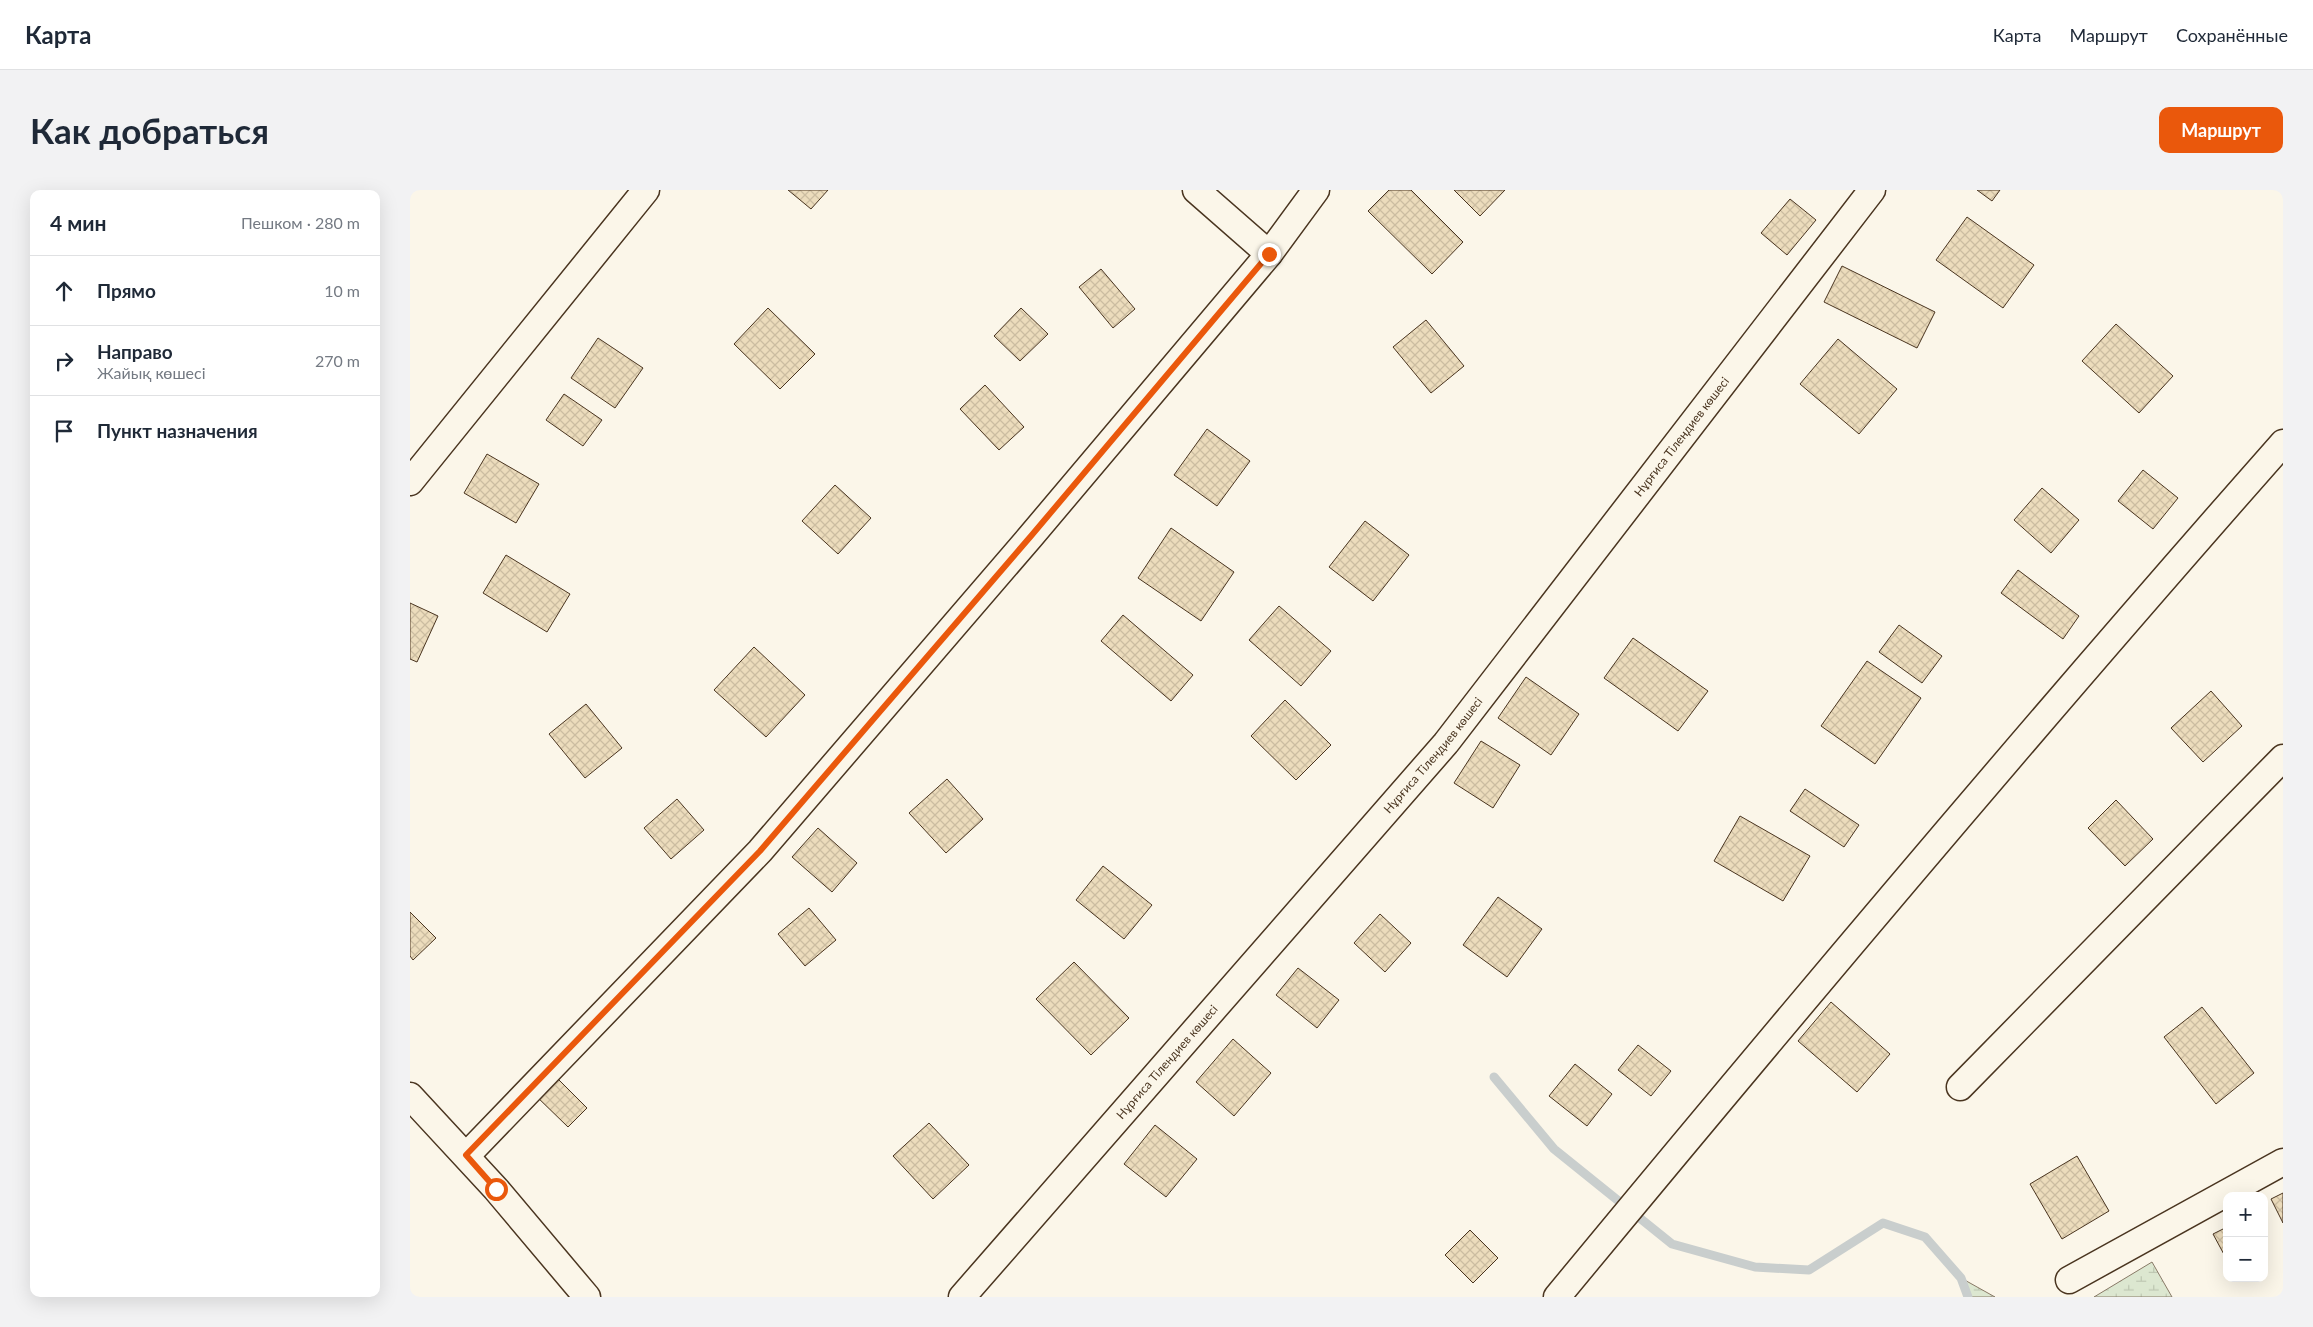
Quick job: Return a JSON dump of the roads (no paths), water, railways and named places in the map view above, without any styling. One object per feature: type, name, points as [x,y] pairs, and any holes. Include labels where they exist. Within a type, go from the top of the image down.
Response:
[{"type":"street","points":[[410,482],[646,190]]},
{"type":"street","points":[[1196,190],[1269,254]]},
{"type":"street","points":[[466,1155],[760,851],[1024,544],[1269,254],[1316,190]]},
{"type":"street","name":"Нұрғиса Тілендиев көшесі","points":[[962,1297],[1446,743],[1872,190]]},
{"type":"street","points":[[1557,1297],[1819,980],[2283,443]]},
{"type":"street","points":[[1960,1087],[2283,758]]},
{"type":"street","points":[[410,1096],[466,1155],[587,1297]]},
{"type":"street","points":[[2069,1280],[2283,1162]]},
{"type":"waterway","points":[[1494,1077],[1554,1149],[1672,1244],[1755,1267],[1809,1270],[1883,1223],[1925,1237],[1961,1278],[1968,1297]]}]
